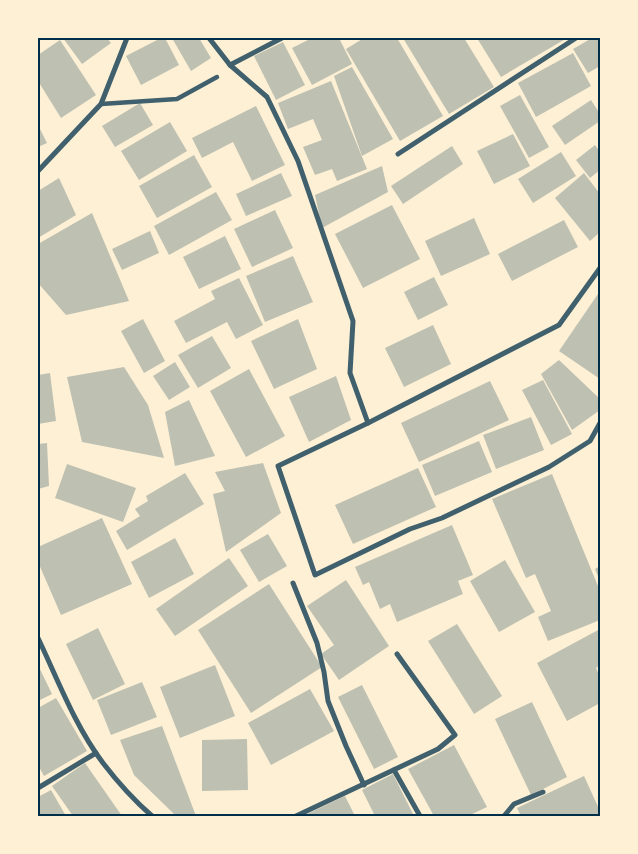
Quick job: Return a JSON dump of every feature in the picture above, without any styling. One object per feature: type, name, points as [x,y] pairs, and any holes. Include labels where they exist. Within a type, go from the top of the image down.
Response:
[{"type":"street","points":[[38,171],[102,104],[127,38]]},
{"type":"street","points":[[209,38],[230,66],[267,97],[298,161],[353,321],[350,373],[368,423]]},
{"type":"street","points":[[230,66],[282,38]]},
{"type":"street","points":[[398,154],[576,38]]},
{"type":"street","points":[[102,104],[177,99],[217,77]]},
{"type":"street","points":[[600,268],[559,325],[368,423],[278,466],[315,575],[410,529],[442,518],[549,467],[590,441],[600,423]]},
{"type":"street","points":[[293,583],[317,644],[324,672],[328,701],[364,785]]},
{"type":"street","points":[[38,638],[80,727],[103,764],[152,816]]},
{"type":"street","points":[[296,816],[438,749],[455,735],[397,654]]},
{"type":"street","points":[[38,788],[96,753]]},
{"type":"street","points":[[394,770],[420,816]]},
{"type":"street","points":[[504,816],[514,804],[543,792]]},
{"type":"building","points":[[63,38],[107,38],[111,43],[82,64]]},
{"type":"building","points":[[161,38],[165,38],[179,65],[141,85],[126,56]]},
{"type":"building","points":[[172,38],[199,38],[211,58],[191,71]]},
{"type":"building","points":[[312,38],[339,38],[352,64],[312,85],[292,48]]},
{"type":"building","points":[[364,38],[397,38],[443,116],[400,141],[346,49]]},
{"type":"building","points":[[403,38],[464,38],[494,87],[449,114]]},
{"type":"building","points":[[477,38],[567,38],[501,77]]},
{"type":"building","points":[[592,38],[600,38],[600,66],[588,73],[573,49]]},
{"type":"building","points":[[60,40],[96,95],[61,118],[38,81],[38,55]]},
{"type":"building","points":[[283,42],[305,85],[276,100],[254,56]]},
{"type":"building","points":[[573,53],[591,86],[536,117],[518,83]]},
{"type":"building","points":[[352,67],[393,139],[362,156],[334,76]]},
{"type":"building","points":[[331,81],[367,169],[337,181],[332,169],[315,175],[303,147],[322,140],[313,119],[288,129],[278,103]]},
{"type":"building","points":[[520,95],[549,147],[529,158],[500,106]]},
{"type":"building","points":[[591,100],[600,114],[600,121],[565,145],[552,126]]},
{"type":"building","points":[[140,103],[153,125],[115,147],[102,126]]},
{"type":"building","points":[[256,106],[285,165],[252,181],[233,142],[202,158],[192,138]]},
{"type":"building","points":[[170,122],[187,151],[139,180],[121,151]]},
{"type":"building","points":[[38,125],[47,143],[38,147]]},
{"type":"building","points":[[513,134],[530,166],[494,184],[477,151]]},
{"type":"building","points":[[595,145],[600,152],[600,170],[590,178],[576,160]]},
{"type":"building","points":[[452,146],[463,164],[403,204],[391,186]]},
{"type":"building","points":[[561,152],[576,176],[533,203],[518,179]]},
{"type":"building","points":[[194,155],[212,187],[157,218],[139,186]]},
{"type":"building","points":[[382,166],[388,192],[322,228],[315,195]]},
{"type":"building","points":[[281,173],[292,196],[246,216],[236,194]]},
{"type":"building","points":[[584,173],[600,194],[600,232],[590,241],[555,198]]},
{"type":"building","points":[[59,178],[76,215],[38,238],[38,191]]},
{"type":"building","points":[[216,192],[232,220],[169,255],[154,226]]},
{"type":"building","points":[[392,205],[420,259],[363,288],[335,234]]},
{"type":"building","points":[[275,210],[293,248],[252,267],[234,229]]},
{"type":"building","points":[[92,213],[129,301],[66,315],[38,283],[38,244]]},
{"type":"building","points":[[474,218],[490,254],[441,276],[425,241]]},
{"type":"building","points":[[564,220],[578,247],[512,281],[498,254]]},
{"type":"building","points":[[150,231],[159,253],[122,270],[112,249]]},
{"type":"building","points":[[225,236],[241,269],[199,289],[183,257]]},
{"type":"building","points":[[293,256],[313,302],[265,322],[246,276]]},
{"type":"building","points":[[434,277],[448,305],[418,320],[404,292]]},
{"type":"building","points":[[239,278],[263,325],[236,339],[227,322],[186,343],[174,321],[215,299],[211,291]]},
{"type":"building","points":[[600,291],[600,379],[559,351]]},
{"type":"building","points":[[143,319],[165,361],[144,373],[121,331]]},
{"type":"building","points":[[298,319],[317,369],[274,389],[251,341]]},
{"type":"building","points":[[433,325],[451,364],[404,387],[385,348]]},
{"type":"building","points":[[212,336],[231,368],[198,388],[178,355]]},
{"type":"building","points":[[559,360],[600,399],[600,410],[572,430],[541,374]]},
{"type":"building","points":[[175,362],[190,387],[169,400],[153,376]]},
{"type":"building","points":[[124,367],[148,405],[164,458],[82,442],[67,377]]},
{"type":"building","points":[[249,369],[285,436],[246,457],[210,391]]},
{"type":"building","points":[[50,373],[56,421],[38,424],[38,375]]},
{"type":"building","points":[[336,376],[351,420],[309,442],[289,397]]},
{"type":"building","points":[[543,380],[572,434],[551,445],[522,390]]},
{"type":"building","points":[[490,381],[509,420],[419,462],[401,423]]},
{"type":"building","points":[[189,400],[215,456],[175,466],[165,412]]},
{"type":"building","points":[[531,417],[544,450],[496,469],[483,435]]},
{"type":"building","points":[[479,441],[492,472],[435,496],[422,465]]},
{"type":"building","points":[[47,443],[49,486],[38,489],[38,444]]},
{"type":"building","points":[[263,463],[281,513],[226,552],[213,494],[225,491],[215,472]]},
{"type":"building","points":[[67,464],[136,488],[123,522],[55,498]]},
{"type":"building","points":[[418,468],[436,507],[353,544],[335,505]]},
{"type":"building","points":[[185,473],[204,504],[127,550],[116,531],[140,516],[135,509],[148,501],[146,496]]},
{"type":"building","points":[[552,474],[600,591],[600,620],[548,641],[538,617],[551,611],[535,574],[526,578],[492,499]]},
{"type":"building","points":[[102,518],[132,584],[61,615],[38,562],[38,547]]},
{"type":"building","points":[[452,525],[473,575],[458,581],[463,594],[397,622],[390,604],[380,609],[369,582],[363,585],[355,567]]},
{"type":"building","points":[[268,534],[287,566],[259,582],[240,550]]},
{"type":"building","points":[[175,538],[194,574],[149,598],[131,562]]},
{"type":"building","points":[[229,558],[248,586],[175,636],[156,609]]},
{"type":"building","points":[[505,560],[535,612],[499,632],[470,581]]},
{"type":"building","points":[[600,566],[600,581],[595,569]]},
{"type":"building","points":[[346,580],[389,646],[339,680],[321,654],[334,645],[307,606]]},
{"type":"building","points":[[269,584],[322,667],[251,713],[198,630]]},
{"type":"building","points":[[457,624],[502,696],[474,714],[428,641]]},
{"type":"building","points":[[98,628],[125,684],[93,700],[66,644]]},
{"type":"building","points":[[600,629],[600,665],[596,668],[600,677],[600,703],[567,721],[537,663]]},
{"type":"building","points":[[38,665],[52,694],[38,701]]},
{"type":"building","points":[[215,665],[235,716],[180,738],[160,687]]},
{"type":"building","points":[[142,682],[157,717],[111,735],[97,700]]},
{"type":"building","points":[[362,685],[398,757],[374,769],[338,697]]},
{"type":"building","points":[[310,689],[334,731],[271,765],[248,723]]},
{"type":"building","points":[[56,698],[87,751],[44,776],[38,765],[38,708]]},
{"type":"building","points":[[532,702],[567,777],[531,795],[495,719]]},
{"type":"building","points":[[162,726],[196,816],[174,814],[134,775],[120,740]]},
{"type":"building","points":[[247,739],[248,790],[202,791],[202,740]]},
{"type":"building","points":[[454,745],[487,807],[468,816],[434,816],[408,769]]},
{"type":"building","points":[[85,763],[122,816],[73,816],[52,786]]},
{"type":"building","points":[[393,774],[414,816],[375,816],[362,790]]},
{"type":"building","points":[[584,776],[600,811],[600,816],[521,816],[517,808]]},
{"type":"building","points":[[51,790],[66,816],[38,816],[38,797]]},
{"type":"building","points":[[345,796],[355,816],[303,816]]}]
